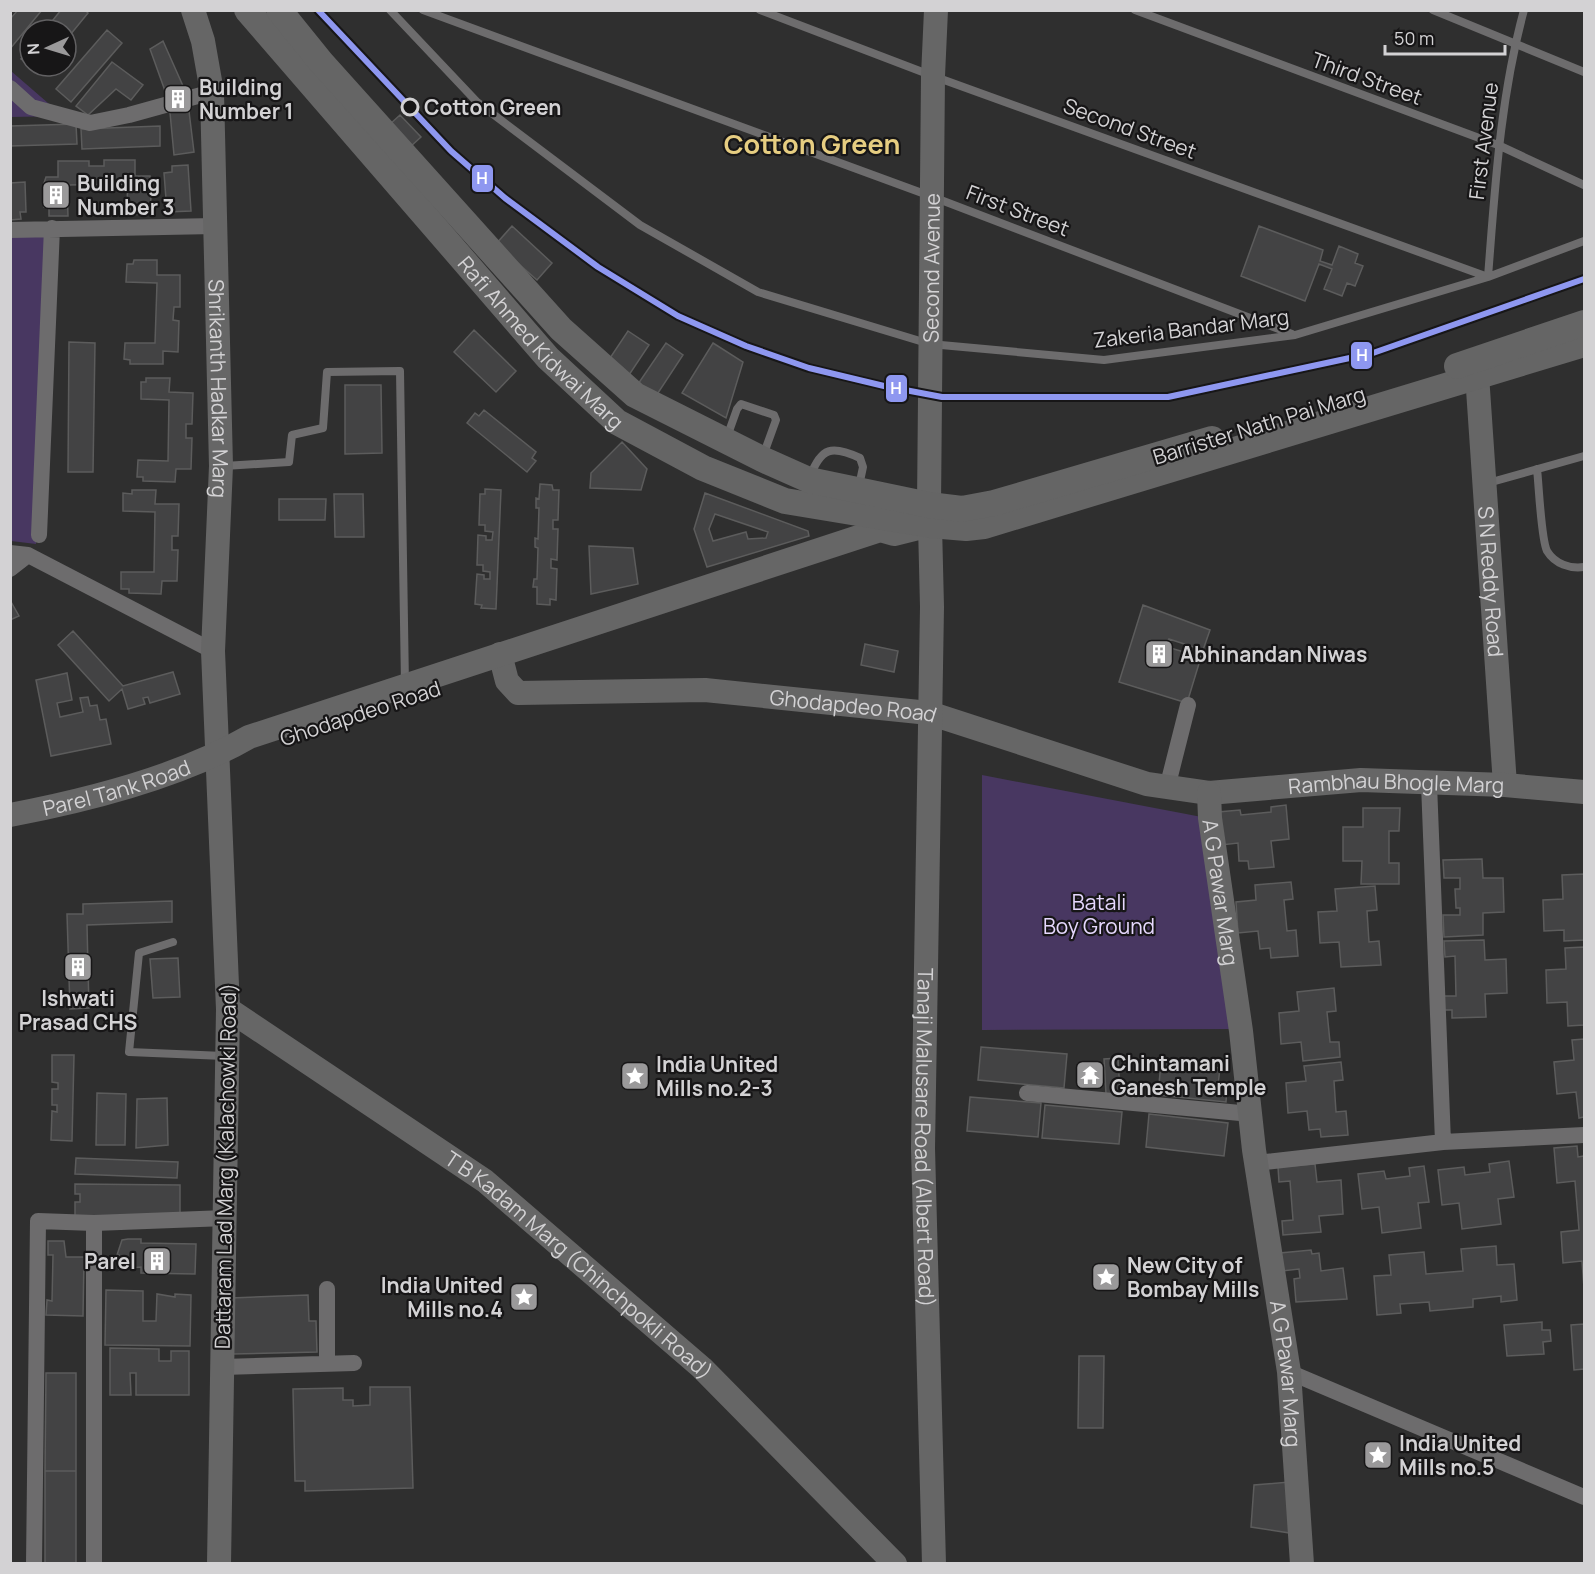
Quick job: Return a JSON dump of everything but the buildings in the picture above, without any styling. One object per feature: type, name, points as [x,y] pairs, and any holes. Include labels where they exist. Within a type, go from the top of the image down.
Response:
[{"type":"main road","name":"Rafi Ahmed Kidwai Marg","points":[[247,10],[548,358],[617,422],[703,468],[785,501],[929,515]]},
{"type":"main road","name":"Rafi Ahmed Kidwai Marg","points":[[279,10],[321,62],[561,329],[636,395],[762,459],[809,480],[858,490],[929,515]]},
{"type":"main road","name":"Barrister Nath Pai Marg","points":[[1477,369],[1584,323]]},
{"type":"main road","name":"Barrister Nath Pai Marg","points":[[929,515],[966,528],[1000,522],[1477,369],[1584,344]]},
{"type":"street","name":"Shrikanth Hadkar Marg","points":[[193,10],[203,40],[212,92],[221,466],[213,651],[220,761]]},
{"type":"street","name":"Second Avenue","points":[[929,713],[930,344],[933,76],[936,10]]},
{"type":"street","points":[[14,93],[31,107],[90,123],[129,115],[212,92]]},
{"type":"street","points":[[10,230],[215,226]]},
{"type":"street","points":[[39,535],[52,228]]},
{"type":"street","name":"S N Reddy Road","points":[[1477,369],[1505,785]]},
{"type":"street","name":"Ghodapdeo Road","points":[[220,761],[249,736],[405,685],[502,660],[887,544],[894,534],[929,515]]},
{"type":"street","points":[[10,553],[28,555],[213,651]]},
{"type":"street","points":[[10,569],[28,555]]},
{"type":"street","name":"Ghodapdeo Road","points":[[502,660],[511,688],[527,694],[705,690],[929,713],[1147,784],[1209,793]]},
{"type":"street","name":"Ghodapdeo Road","points":[[220,761],[250,748],[405,700],[502,660]]},
{"type":"street","points":[[1167,788],[1188,705]]},
{"type":"street","name":"Tanaji Malusare Road (Albert Road)","points":[[929,713],[923,1148],[934,1563]]},
{"type":"street","points":[[10,827],[55,822],[74,817],[220,761]]},
{"type":"street","name":"Parel Tank Road","points":[[10,815],[76,801],[180,769],[220,761]]},
{"type":"street","name":"Dattaram Lad Marg (Kalachowki Road)","points":[[219,1563],[228,1056],[220,761]]},
{"type":"street","name":"Rambhau Bhogle Marg","points":[[1209,793],[1361,780],[1505,785],[1584,792]]},
{"type":"street","points":[[1429,784],[1443,1142]]},
{"type":"street","name":"A G Pawar Marg","points":[[1209,793],[1210,818],[1256,1163],[1288,1372],[1302,1563]]},
{"type":"street","name":"T B Kadam Marg (Chinchpokli Road)","points":[[228,1009],[485,1181],[702,1368],[895,1563]]},
{"type":"street","points":[[1027,1093],[1251,1114]]},
{"type":"street","points":[[1256,1163],[1443,1142],[1584,1135]]},
{"type":"street","points":[[34,1563],[38,1221],[94,1223],[226,1218]]},
{"type":"street","points":[[94,1223],[94,1563]]},
{"type":"street","points":[[327,1289],[327,1363]]},
{"type":"street","points":[[223,1367],[354,1363]]},
{"type":"street","points":[[1288,1372],[1584,1497]]},
{"type":"lane","name":"Zakeria Bandar Marg","points":[[390,10],[477,102],[640,225],[758,292],[930,344],[1104,360],[1295,335],[1488,277],[1584,242]]},
{"type":"lane","name":"First Street","points":[[423,10],[933,197],[1295,335]]},
{"type":"lane","name":"Second Street","points":[[760,10],[933,76],[1488,277]]},
{"type":"lane","name":"Third Street","points":[[1135,10],[1498,145],[1584,185]]},
{"type":"lane","points":[[1433,10],[1584,72]]},
{"type":"lane","name":"First Avenue","points":[[1488,277],[1498,145],[1515,42],[1524,10]]},
{"type":"lane","points":[[221,466],[289,462],[292,435],[323,428],[327,372],[400,372],[405,685]]},
{"type":"lane","points":[[726,441],[739,405],[747,404],[774,415],[776,420],[762,459]]},
{"type":"lane","points":[[809,480],[820,456],[830,450],[844,451],[860,458],[863,467],[858,490]]},
{"type":"lane","points":[[1485,484],[1584,456]]},
{"type":"lane","points":[[1537,470],[1547,550],[1560,564],[1576,568],[1584,567]]},
{"type":"lane","points":[[173,942],[139,953],[129,1052],[228,1056]]},
{"type":"green space","points":[[11,71],[63,116],[11,117]]},
{"type":"green space","points":[[49,230],[36,544],[11,541],[10,231]]},
{"type":"green space","name":"Batali Boy Ground","points":[[982,775],[1207,818],[1239,1029],[982,1030]]},
{"type":"transit line","name":"H","points":[[318,10],[451,151],[505,198],[598,267],[678,316],[746,346],[809,368],[884,386],[942,397],[1168,397],[1373,353],[1584,279]]},
{"type":"place","name":"Building Number 1","points":[[178,99]]},
{"type":"place","name":"Cotton Green","points":[[410,107]]},
{"type":"place","name":"Building Number 3","points":[[56,195]]},
{"type":"place","name":"Abhinandan Niwas","points":[[1159,654]]},
{"type":"place","name":"Ishwati Prasad CHS","points":[[78,967]]},
{"type":"place","name":"Chintamani Ganesh Temple","points":[[1090,1075]]},
{"type":"place","name":"India United Mills no.2-3","points":[[635,1076]]},
{"type":"place","name":"Parel","points":[[157,1261]]},
{"type":"place","name":"New City of Bombay Mills","points":[[1106,1277]]},
{"type":"place","name":"India United Mills no.4","points":[[524,1297]]},
{"type":"place","name":"India United Mills no.5","points":[[1378,1455]]},
{"type":"district","name":"Cotton Green","points":[[812,143]]}]
